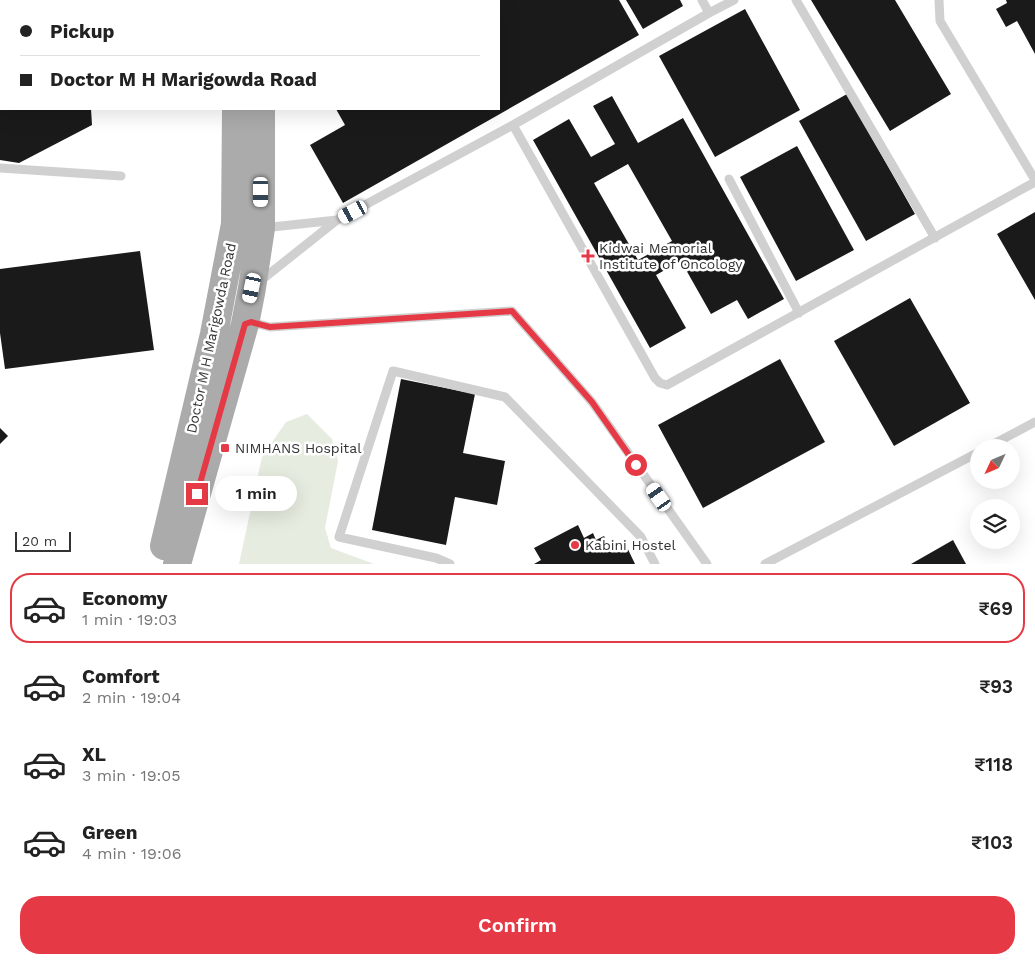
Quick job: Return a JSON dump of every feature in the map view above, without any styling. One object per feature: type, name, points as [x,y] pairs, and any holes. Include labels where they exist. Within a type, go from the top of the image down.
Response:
[{"type":"main road","name":"Doctor M H Marigowda Road","points":[[160,564],[214,334],[235,224],[236,110]]},
{"type":"main road","name":"Doctor M H Marigowda Road","points":[[177,564],[245,324],[252,288],[261,228],[261,110]]},
{"type":"lane","points":[[702,0],[709,13]]},
{"type":"lane","points":[[252,288],[337,220],[513,125],[734,0]]},
{"type":"lane","points":[[796,0],[935,238]]},
{"type":"lane","points":[[513,125],[655,378],[667,385],[1035,181],[940,21],[939,0]]},
{"type":"lane","points":[[0,168],[121,176]]},
{"type":"lane","points":[[729,178],[799,313]]},
{"type":"lane","points":[[261,228],[337,220]]},
{"type":"lane","points":[[245,324],[251,322],[270,327],[512,311],[592,402],[707,564]]},
{"type":"lane","points":[[450,564],[436,558],[339,537],[392,371],[505,397],[641,536],[655,564]]},
{"type":"lane","points":[[1003,439],[1035,422]]},
{"type":"lane","points":[[765,564],[970,457]]},
{"type":"shaded area","points":[[307,414],[332,439],[338,461],[325,528],[331,548],[374,564],[239,564],[262,457],[286,422]]},
{"type":"building","points":[[500,0],[619,0],[639,35],[343,203],[310,145],[345,125],[337,110],[500,110]]},
{"type":"building","points":[[626,0],[680,0],[683,6],[643,29]]},
{"type":"building","points":[[811,0],[895,0],[951,94],[890,131]]},
{"type":"building","points":[[1006,0],[1035,0],[1035,54],[1017,21],[1006,27],[996,9],[1007,3]]},
{"type":"building","points":[[745,9],[800,110],[715,157],[659,56]]},
{"type":"building","points":[[847,94],[915,214],[866,241],[799,121]]},
{"type":"building","points":[[612,96],[638,143],[683,118],[784,299],[748,319],[737,300],[711,314],[681,261],[656,275],[686,328],[650,348],[533,140],[569,119],[591,157],[615,144],[593,106]],"holes":[[[628,164],[672,241],[638,260],[594,183]]]},
{"type":"building","points":[[0,110],[91,110],[92,125],[19,163],[0,160]]},
{"type":"building","points":[[797,146],[854,250],[796,281],[740,177]]},
{"type":"building","points":[[1035,212],[1035,300],[997,234]]},
{"type":"building","points":[[140,251],[154,350],[5,369],[0,333],[0,269]]},
{"type":"building","points":[[910,298],[970,403],[894,446],[834,341]]},
{"type":"building","points":[[780,359],[825,442],[703,508],[658,425]]},
{"type":"building","points":[[401,379],[475,394],[463,453],[505,461],[497,505],[455,497],[446,545],[372,530]]},
{"type":"building","points":[[0,428],[8,436],[0,444]]},
{"type":"building","name":"Kabini Hostel","points":[[578,525],[584,538],[593,533],[596,540],[604,536],[611,548],[624,541],[635,564],[534,564],[541,560],[534,548]]},
{"type":"building","points":[[953,540],[966,564],[911,564]]},
{"type":"place","name":"Kidwai Memorial Institute of Oncology","points":[[588,256]]},
{"type":"place","name":"NIMHANS Hospital","points":[[225,448]]},
{"type":"place","name":"Kabini Hostel","points":[[575,545]]},
{"type":"route","points":[[197,494],[245,324],[251,322],[270,327],[512,311],[592,402],[636,465]]}]
